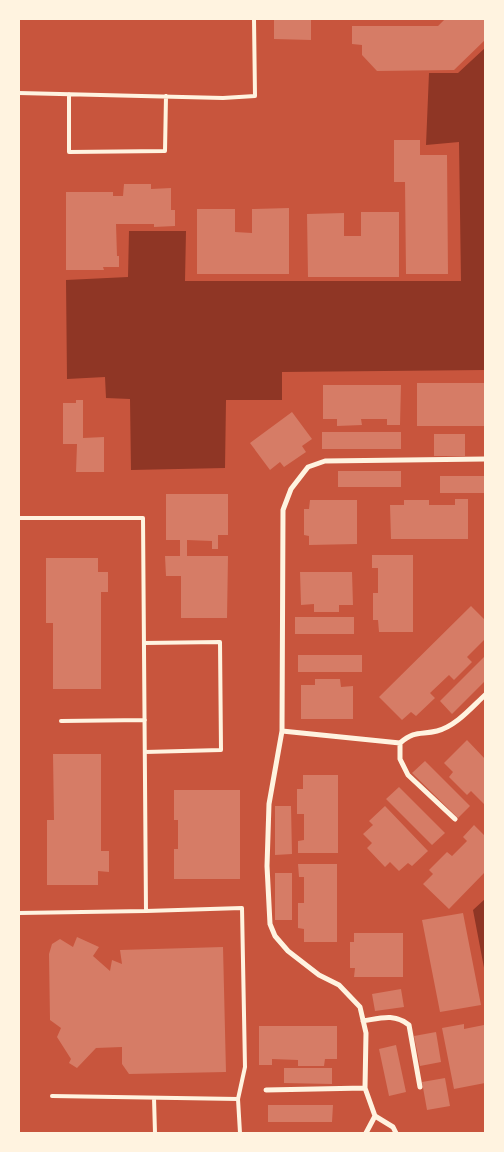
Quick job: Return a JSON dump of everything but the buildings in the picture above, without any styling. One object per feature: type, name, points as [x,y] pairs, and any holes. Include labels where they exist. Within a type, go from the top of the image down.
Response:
[{"type":"street","points":[[396,1133],[393,1127],[375,1116],[365,1088],[366,1033],[360,1007],[339,985],[319,975],[288,952],[275,936],[270,924],[267,866],[269,804],[282,732],[283,510],[291,489],[308,467],[325,461],[485,460]]},
{"type":"street","points":[[282,732],[400,743],[409,735],[438,731],[457,721],[485,695]]},
{"type":"street","points":[[400,743],[400,759],[408,775],[456,818]]},
{"type":"street","points":[[363,1021],[392,1016],[409,1025],[420,1087]]},
{"type":"street","points":[[266,1090],[365,1088]]},
{"type":"street","points":[[366,1133],[375,1116]]},
{"type":"lane","points":[[19,93],[223,98],[255,96],[254,19]]},
{"type":"lane","points":[[70,94],[69,152],[166,151],[166,96]]},
{"type":"lane","points":[[19,518],[143,518],[146,911]]},
{"type":"lane","points":[[144,643],[220,642],[221,750],[145,752]]},
{"type":"lane","points":[[61,720],[145,720]]},
{"type":"lane","points":[[19,913],[242,908],[244,1067],[238,1099],[240,1133]]},
{"type":"lane","points":[[52,1096],[238,1099]]},
{"type":"lane","points":[[154,1098],[154,1133]]},
{"type":"shaded area","points":[[485,48],[485,370],[282,372],[282,400],[226,400],[225,468],[131,470],[130,399],[106,398],[105,377],[67,379],[66,280],[128,277],[129,231],[186,231],[185,281],[461,281],[459,142],[426,145],[429,73],[458,73]]},
{"type":"shaded area","points":[[485,899],[485,973],[473,910]]}]
